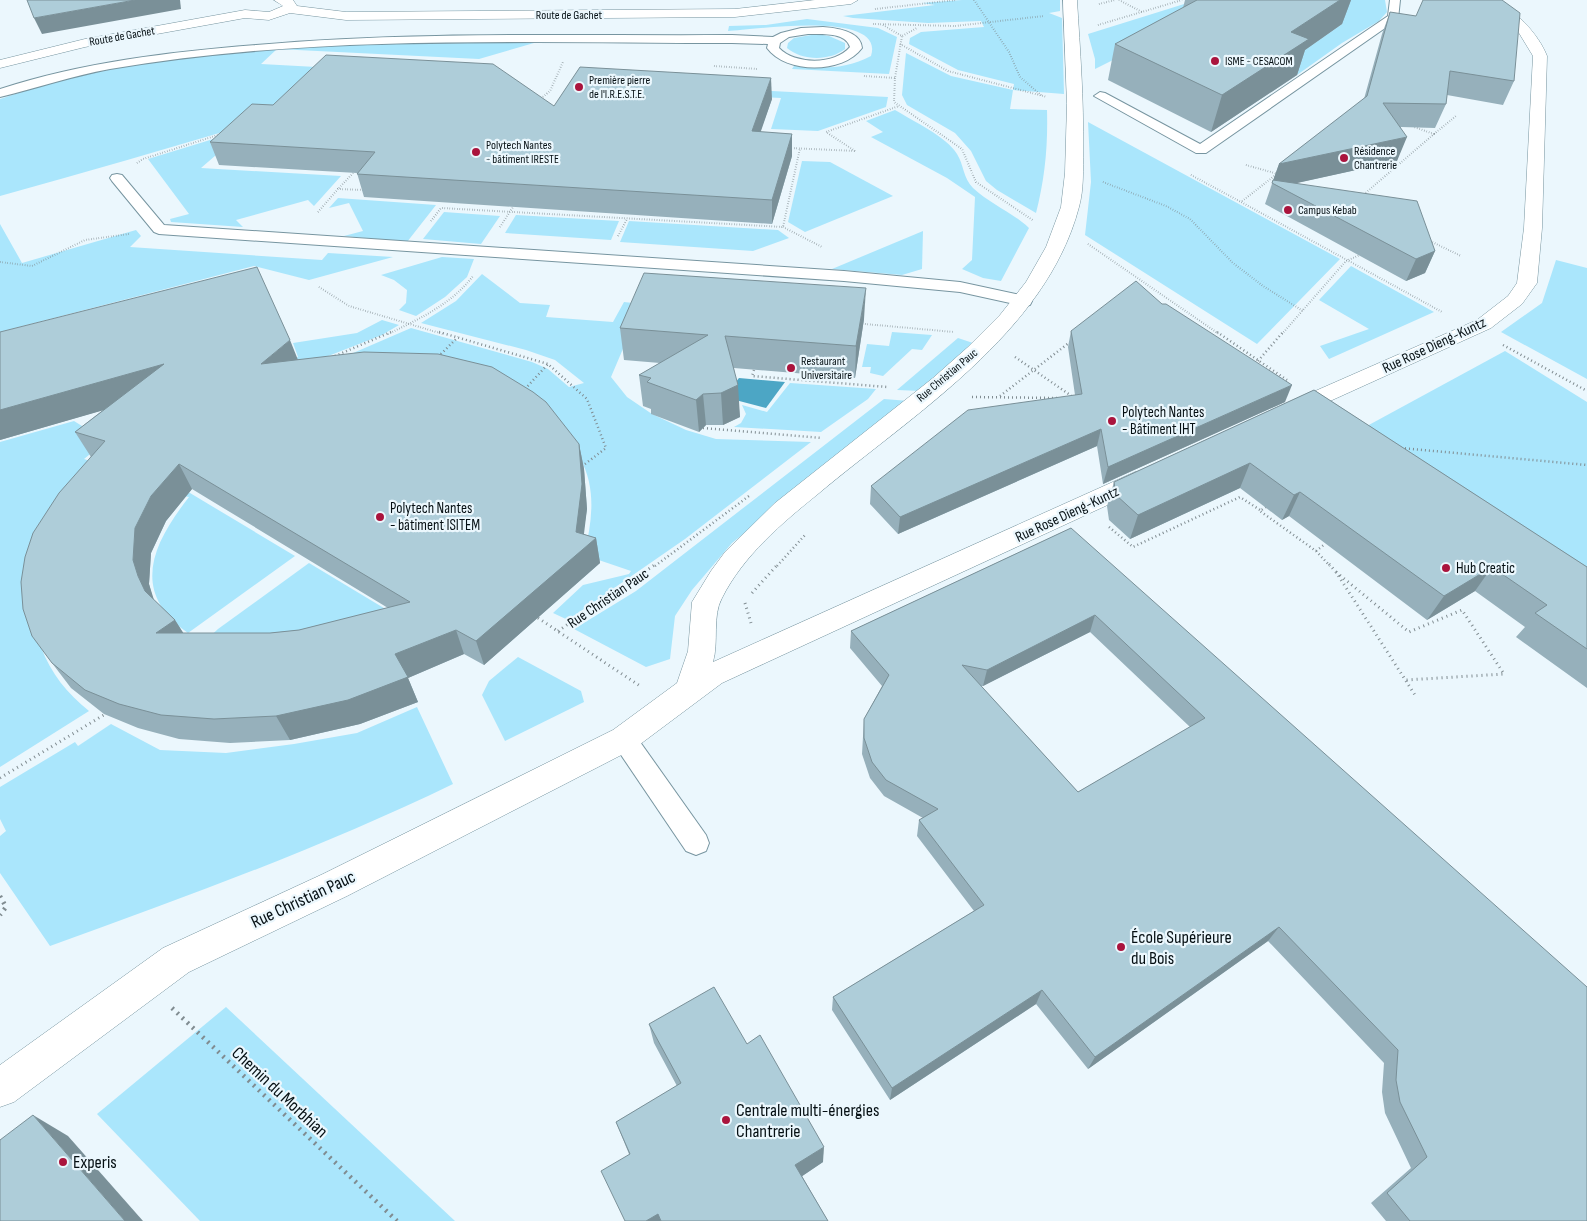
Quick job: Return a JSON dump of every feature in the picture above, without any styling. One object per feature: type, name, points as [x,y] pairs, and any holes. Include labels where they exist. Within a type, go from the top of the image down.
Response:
[{"type":"street","name":"Route de Gachet","points":[[0,64],[85,43],[245,14],[269,16],[284,5],[323,15],[356,16],[722,13],[851,0]]},
{"type":"street","name":"Rue Rose Dieng-Kuntz","points":[[1269,420],[1484,324],[1515,300],[1527,283],[1533,228],[1540,56],[1536,42],[1522,28],[1482,0]]},
{"type":"street","points":[[245,14],[242,12],[243,8],[254,2]]},
{"type":"street","name":"Rue Christian Pauc","points":[[690,688],[702,651],[706,599],[744,547],[801,494],[923,396],[985,342],[1024,302],[1046,270],[1063,230],[1070,206],[1074,172],[1075,100],[1070,6]]},
{"type":"street","name":"Rue Rose Dieng-Kuntz","points":[[624,740],[665,710],[690,688],[712,675],[1163,470]]},
{"type":"street","name":"Rue Christian Pauc","points":[[0,1088],[176,960],[334,885],[624,740]]},
{"type":"lane","points":[[1100,96],[1201,150],[1394,18],[1395,0]]},
{"type":"lane","points":[[0,93],[58,77],[123,64],[282,45],[364,40],[775,41],[792,33],[828,31],[849,38],[856,44],[856,48],[851,55],[838,60],[810,63],[792,61],[779,55],[773,48],[775,41]]},
{"type":"lane","points":[[117,178],[159,230],[922,283],[996,294],[1024,302]]},
{"type":"lane","points":[[624,740],[696,842]]},
{"type":"path","points":[[868,10],[956,0]]},
{"type":"path","points":[[974,0],[1010,52],[1020,77],[1043,97]]},
{"type":"path","points":[[1119,0],[1142,12]]},
{"type":"path","points":[[1071,33],[1182,0]]},
{"type":"path","points":[[865,23],[955,26],[989,23],[1070,6]]},
{"type":"path","points":[[882,25],[902,36],[918,28]]},
{"type":"path","points":[[536,102],[550,91],[570,40]]},
{"type":"path","points":[[900,44],[948,71],[1043,97],[1075,100]]},
{"type":"path","points":[[714,66],[762,69]]},
{"type":"path","points":[[895,78],[894,102],[962,149],[976,182],[1038,224],[1063,230],[1076,236],[1290,382]]},
{"type":"path","points":[[780,147],[856,151],[826,132],[899,106]]},
{"type":"path","points":[[1355,201],[1456,116]]},
{"type":"path","points":[[1411,126],[1434,134]]},
{"type":"path","points":[[117,178],[143,159],[225,132]]},
{"type":"path","points":[[783,228],[800,148]]},
{"type":"path","points":[[1378,163],[1395,168]]},
{"type":"path","points":[[1246,165],[1284,176]]},
{"type":"path","points":[[1284,168],[1241,202],[1444,313]]},
{"type":"path","points":[[318,212],[356,170]]},
{"type":"path","points":[[1074,172],[1166,206],[1190,219],[1233,263],[1263,286],[1303,311]]},
{"type":"path","points":[[338,188],[370,190]]},
{"type":"path","points":[[411,248],[446,202]]},
{"type":"path","points":[[334,357],[411,322],[455,295],[471,280],[484,252],[513,206]]},
{"type":"path","points":[[441,208],[783,228],[823,247]]},
{"type":"path","points":[[0,262],[32,266],[85,240],[159,230]]},
{"type":"path","points":[[1424,238],[1461,256]]},
{"type":"path","points":[[1258,361],[1346,261],[1369,251]]},
{"type":"path","points":[[1138,289],[1145,283]]},
{"type":"path","points":[[319,287],[349,306],[411,322],[548,364],[587,399],[606,448],[574,472]]},
{"type":"path","points":[[865,324],[960,332]]},
{"type":"path","points":[[437,357],[458,336]]},
{"type":"path","points":[[1000,397],[1072,341]]},
{"type":"path","points":[[1496,341],[1587,391]]},
{"type":"path","points":[[970,397],[1076,398],[1015,357]]},
{"type":"path","points":[[522,392],[548,364]]},
{"type":"path","points":[[754,370],[752,376],[892,388]]},
{"type":"path","points":[[703,428],[825,438],[817,444]]},
{"type":"path","points":[[1393,448],[1587,465]]},
{"type":"path","name":"Rue Christian Pauc","points":[[558,631],[673,554],[754,492]]},
{"type":"path","points":[[1084,506],[1133,547],[1240,497],[1316,551],[1336,572],[1409,632],[1462,610],[1504,674],[1406,680]]},
{"type":"path","points":[[1260,510],[1266,507]]},
{"type":"path","points":[[751,594],[810,529]]},
{"type":"path","points":[[1316,551],[1325,544]]},
{"type":"path","points":[[1336,572],[1415,695]]},
{"type":"path","points":[[745,601],[744,606],[753,629]]},
{"type":"path","points":[[538,618],[641,686]]},
{"type":"path","points":[[0,778],[112,709]]},
{"type":"path","points":[[0,896],[6,907],[0,915]]},
{"type":"path","name":"Chemin du Morbhian","points":[[145,982],[397,1221]]},
{"type":"shaded area","points":[[962,0],[1060,0],[1060,11],[1049,13],[1062,18],[1064,94],[1013,90],[1014,84],[958,70],[909,44],[910,38],[921,32],[984,27],[981,21],[928,23],[843,16],[935,5],[922,3]]},
{"type":"shaded area","points":[[1197,0],[1145,44],[1095,69],[1095,59],[1088,34]]},
{"type":"shaded area","points":[[1258,0],[1385,0],[1387,12],[1379,21],[1342,43],[1297,75],[1280,67],[1342,24]]},
{"type":"shaded area","points":[[807,19],[878,28],[897,37],[889,74],[792,69],[794,66],[843,66],[871,56],[870,41],[858,32],[839,27],[814,26],[788,26],[728,31],[729,26],[766,25]]},
{"type":"shaded area","points":[[817,34],[829,36],[845,43],[845,49],[832,56],[816,58],[800,55],[787,48],[788,43],[794,38]]},
{"type":"shaded area","points":[[534,43],[479,59],[277,49],[261,64],[427,73],[0,196],[0,99],[65,80],[131,66],[197,56],[264,49],[400,44]]},
{"type":"shaded area","points":[[906,53],[951,76],[1013,90],[1010,109],[1047,110],[1045,162],[1036,213],[997,190],[986,181],[971,151],[955,133],[907,105],[902,95]]},
{"type":"shaded area","points":[[594,82],[888,97],[886,107],[818,131],[771,129],[781,98],[588,87]]},
{"type":"shaded area","points":[[895,110],[946,142],[957,154],[967,180],[973,188],[1029,228],[1001,281],[983,278],[962,269],[972,260],[975,197],[947,178],[871,137],[883,132],[866,121]]},
{"type":"shaded area","points":[[1088,122],[1340,259],[1257,344],[1085,235],[1091,182]]},
{"type":"shaded area","points":[[246,129],[201,168],[341,176],[314,206],[308,200],[236,220],[243,227],[171,222],[170,219],[189,214],[148,159]]},
{"type":"shaded area","points":[[802,161],[830,162],[893,196],[805,232],[788,222]]},
{"type":"shaded area","points":[[338,198],[436,205],[407,242],[344,236],[363,231],[349,203],[329,208]]},
{"type":"shaded area","points":[[444,212],[500,216],[481,244],[423,239]]},
{"type":"shaded area","points":[[516,215],[619,221],[611,240],[505,233]]},
{"type":"shaded area","points":[[629,221],[778,230],[789,238],[753,251],[620,242]]},
{"type":"shaded area","points":[[0,224],[22,263],[136,230],[141,236],[130,247],[322,260],[328,253],[393,257],[309,280],[254,266],[0,332]]},
{"type":"shaded area","points":[[923,231],[922,269],[902,275],[832,269]]},
{"type":"shaded area","points":[[442,257],[474,259],[467,277],[445,297],[416,316],[399,310],[406,303],[407,290],[394,280],[381,275]]},
{"type":"shaded area","points":[[1556,260],[1587,268],[1587,379],[1501,332],[1542,303]]},
{"type":"shaded area","points":[[1351,266],[1434,312],[1329,359],[1320,346],[1369,329],[1319,300]]},
{"type":"shaded area","points":[[482,274],[520,303],[550,305],[546,317],[613,322],[624,302],[642,304],[611,377],[627,397],[652,414],[686,430],[716,439],[811,442],[685,539],[568,620],[553,613],[583,585],[629,574],[631,571],[584,555],[591,518],[589,482],[578,454],[555,424],[293,379],[411,328],[532,362],[548,369],[569,387],[584,383],[555,360],[526,350],[421,323],[456,301]]},
{"type":"shaded area","points":[[382,320],[399,325],[382,335],[249,387],[122,406],[298,357],[293,343],[357,333]]},
{"type":"shaded area","points":[[892,332],[932,335],[922,350],[912,349],[883,376],[870,373],[871,367],[862,367],[867,344],[889,346]]},
{"type":"shaded area","points":[[958,338],[976,344],[921,391],[897,390]]},
{"type":"shaded area","points":[[1505,351],[1587,402],[1587,573],[1367,426]]},
{"type":"shaded area","points":[[739,378],[785,382],[766,408],[724,397]]},
{"type":"shaded area","points":[[790,383],[876,389],[868,399],[821,432],[734,427],[741,423],[746,414],[742,405],[767,412]]},
{"type":"shaded area","points":[[884,399],[909,401],[732,543],[692,590],[675,616],[670,659],[646,667],[574,629],[636,591]]},
{"type":"shaded area","points":[[74,421],[106,441],[84,459],[139,477],[41,647],[60,682],[89,711],[0,767],[0,442]]},
{"type":"shaded area","points":[[155,482],[190,493],[295,556],[188,633],[170,617],[158,601],[153,584],[153,567],[157,549],[165,532],[189,497],[147,490]]},
{"type":"shaded area","points":[[309,563],[427,634],[204,642],[218,629]]},
{"type":"shaded area","points":[[518,657],[581,691],[584,702],[505,741],[482,695],[489,681]]},
{"type":"shaded area","points":[[417,707],[453,784],[354,829],[254,870],[50,946],[0,873],[0,836],[6,831],[0,819],[0,787],[75,742],[78,746],[111,724],[160,750],[226,753],[357,733]]},
{"type":"shaded area","points":[[226,1007],[455,1221],[200,1221],[97,1114]]},
{"type":"building","points":[[27,0],[135,0],[34,18]]},
{"type":"building","points":[[1197,0],[1340,0],[1291,32],[1309,39],[1222,95],[1115,44]]},
{"type":"building","points":[[1423,0],[1502,0],[1520,13],[1514,81],[1450,71],[1446,104],[1383,103],[1407,137],[1279,164],[1367,96],[1390,12],[1416,16]]},
{"type":"building","name":"Polytech Nantes - bâtiment IRESTE","points":[[326,55],[493,64],[554,106],[580,67],[771,78],[752,131],[792,134],[772,200],[357,174],[375,152],[210,142],[252,104],[273,105]]},
{"type":"building","points":[[1273,180],[1417,201],[1435,251],[1416,259],[1272,183]]},
{"type":"building","name":"Polytech Nantes - bâtiment ISITEM","points":[[257,267],[290,340],[261,364],[364,352],[438,354],[492,367],[546,402],[579,444],[582,484],[576,532],[596,538],[476,641],[456,630],[395,654],[408,677],[348,700],[276,716],[214,719],[161,715],[119,704],[85,690],[52,663],[32,636],[23,609],[21,582],[25,557],[33,533],[59,493],[105,441],[75,432],[164,364],[0,410],[0,332]],"holes":[[[179,464],[410,602],[299,630],[270,633],[156,633],[175,620],[145,591],[138,576],[133,560],[135,528],[151,496]]]},
{"type":"building","points":[[644,273],[866,288],[856,346],[725,336],[738,385],[721,393],[703,394],[696,400],[647,382],[651,378],[639,375],[708,335],[620,328]]},
{"type":"building","name":"Polytech Nantes - Bâtiment IHT","points":[[1136,281],[1162,304],[1166,304],[1292,385],[1108,467],[1101,429],[900,517],[871,486],[968,410],[1082,394],[1071,331]]},
{"type":"building","points":[[1314,390],[1587,567],[1587,649],[1535,613],[1547,605],[1492,567],[1444,596],[1300,492],[1294,495],[1250,463],[1138,515],[1116,495],[1114,482]]},
{"type":"building","name":"École Supérieure du Bois","points":[[1071,528],[1587,987],[1587,1221],[1410,1221],[1387,1193],[1427,1157],[1400,1102],[1396,1080],[1398,1050],[1279,927],[1095,1057],[1042,990],[892,1088],[833,997],[984,905],[919,820],[938,809],[886,780],[872,762],[864,738],[864,719],[889,675],[851,631]],"holes":[[[1095,615],[1205,718],[1078,792],[962,665],[987,670]]]},
{"type":"building","name":"Centrale multi-énergies Chantrerie","points":[[714,987],[747,1044],[760,1035],[824,1147],[795,1165],[828,1221],[661,1221],[658,1214],[646,1221],[625,1221],[601,1171],[630,1154],[616,1122],[681,1083],[649,1024]]},
{"type":"building","name":"Experis","points":[[33,1115],[125,1221],[0,1221],[0,1140]]},
{"type":"place","name":"ISME - CESACOM","points":[[1215,61]]},
{"type":"place","name":"Première pierre de l'I.R.E.S.T.E.","points":[[579,87]]},
{"type":"place","name":"Polytech Nantes - bâtiment IRESTE","points":[[476,152]]},
{"type":"place","name":"Résidence Chantrerie","points":[[1344,158]]},
{"type":"place","name":"Campus Kebab","points":[[1288,210]]},
{"type":"place","name":"Restaurant Universitaire","points":[[791,368]]},
{"type":"place","name":"Polytech Nantes - Bâtiment IHT","points":[[1112,421]]},
{"type":"place","name":"Polytech Nantes - bâtiment ISITEM","points":[[380,517]]},
{"type":"place","name":"Hub Creatic","points":[[1446,568]]},
{"type":"place","name":"École Supérieure du Bois","points":[[1121,947]]},
{"type":"place","name":"Centrale multi-énergies Chantrerie","points":[[726,1120]]},
{"type":"place","name":"Experis","points":[[63,1162]]}]
